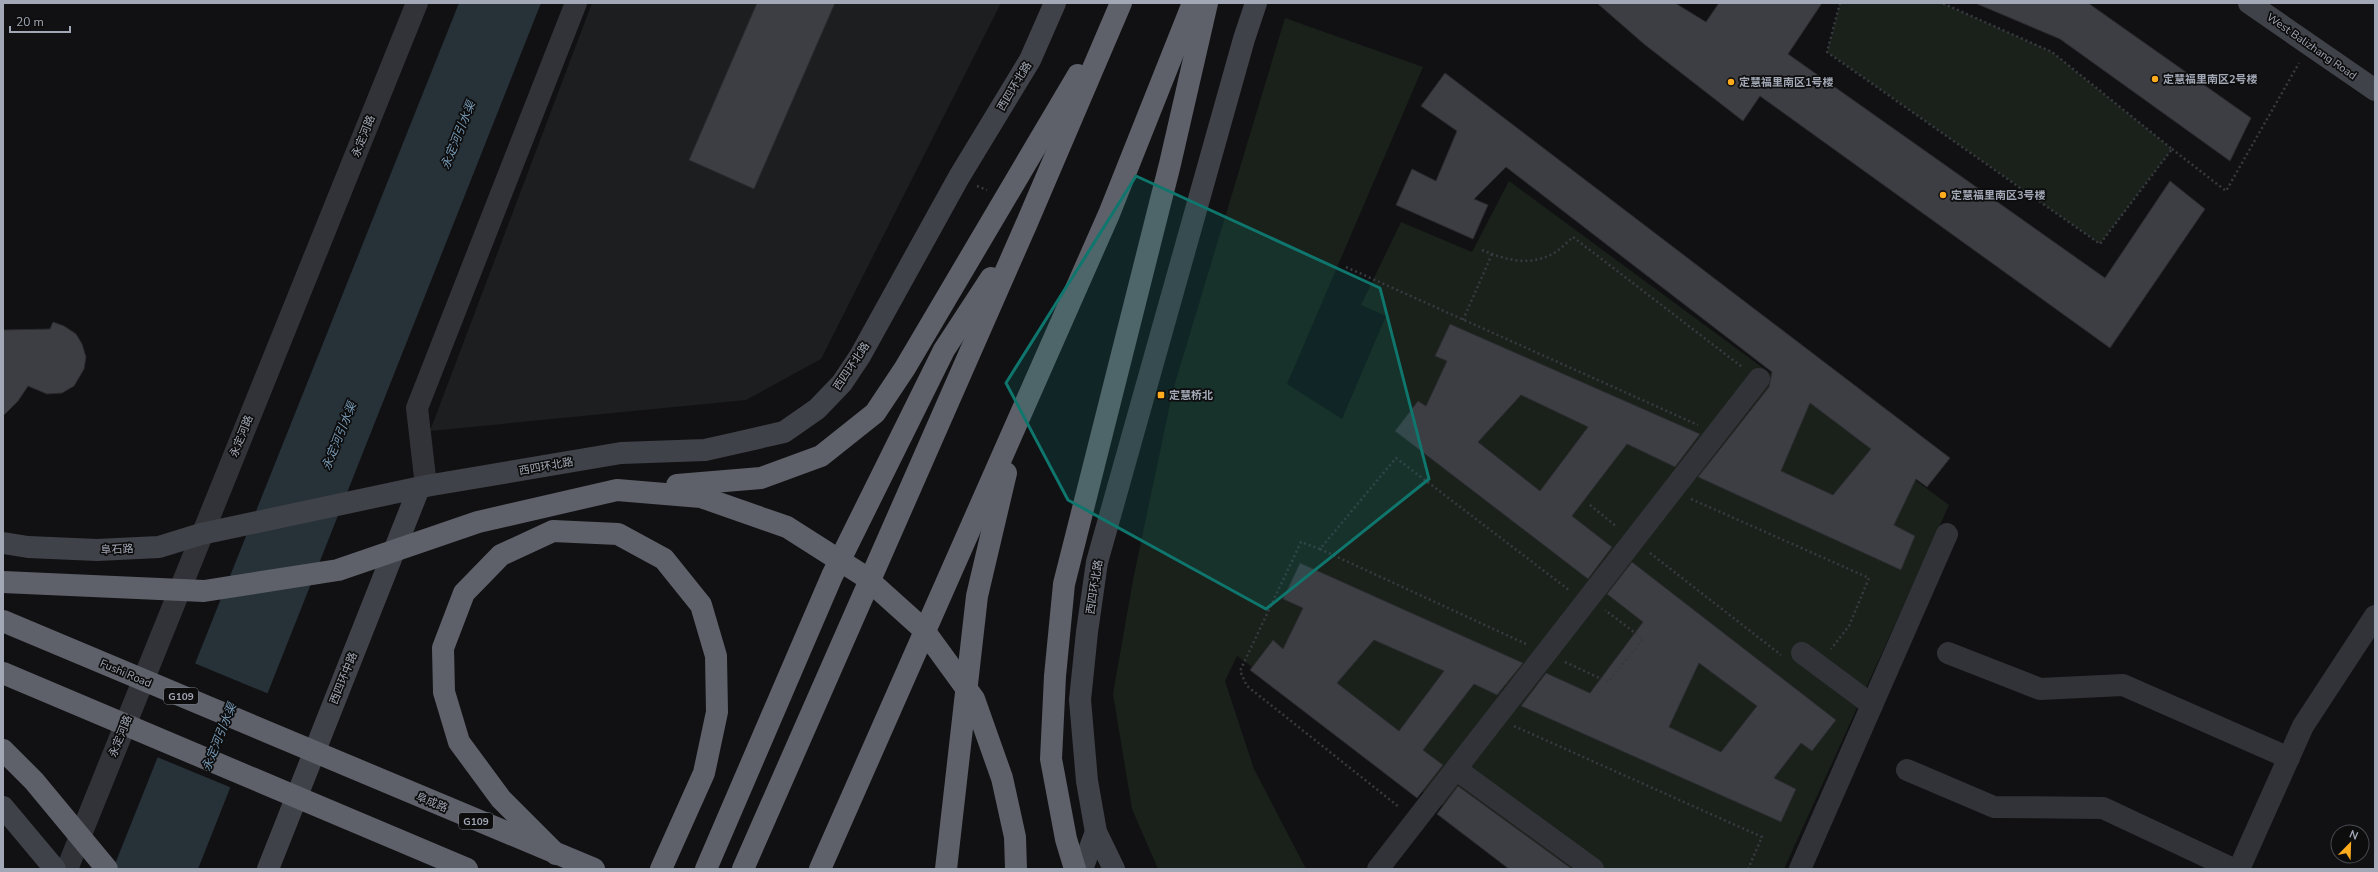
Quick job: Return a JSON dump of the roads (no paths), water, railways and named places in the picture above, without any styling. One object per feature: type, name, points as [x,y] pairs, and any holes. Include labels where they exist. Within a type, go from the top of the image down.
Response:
[{"type":"highway","points":[[743,869],[1026,225],[1120,3]]},
{"type":"highway","points":[[3,582],[204,591],[338,570],[478,522],[617,490],[761,478],[821,456],[875,413],[905,368],[1120,3]]},
{"type":"highway","points":[[820,869],[1109,214],[1193,3]]},
{"type":"highway","points":[[1075,869],[1066,840],[1051,759],[1055,676],[1064,584],[1170,164],[1207,3]]},
{"type":"highway","points":[[706,869],[832,576],[944,350],[1026,225]]},
{"type":"highway","points":[[946,869],[977,596],[1018,422]]},
{"type":"highway","points":[[617,490],[701,497],[786,527],[864,576],[923,629],[974,699],[1002,778],[1015,837],[1016,869]]},
{"type":"highway","points":[[556,854],[501,799],[459,742],[444,692],[443,648],[464,593],[501,555],[553,531],[618,534],[664,559],[701,605],[716,656],[717,712],[704,773],[661,869]]},
{"type":"highway","name":"Fushi Road","points":[[3,621],[360,771]]},
{"type":"highway","points":[[3,673],[467,869]]},
{"type":"highway","points":[[3,750],[34,781],[108,869]]},
{"type":"highway","name":"阜成路","points":[[360,771],[594,869]]},
{"type":"street","name":"永定河路","points":[[67,869],[201,534],[417,3]]},
{"type":"street","points":[[422,487],[417,408],[576,3]]},
{"type":"street","name":"西四环北路","points":[[229,529],[422,487],[621,453],[706,450],[784,432],[817,409],[842,384],[860,356],[959,177],[1030,60],[1056,3]]},
{"type":"street","name":"西四环北路","points":[[1096,832],[1087,781],[1080,700],[1087,632],[1097,562],[1175,279],[1256,3]]},
{"type":"street","name":"West Balizhang Road","points":[[2249,3],[2375,90]]},
{"type":"street","name":"West Balizhang Road","points":[[2272,3],[2375,74]]},
{"type":"street","points":[[1378,869],[1759,379]]},
{"type":"street","name":"西四环中路","points":[[268,869],[422,487]]},
{"type":"street","name":"阜石路","points":[[3,543],[28,547],[97,550],[158,547],[201,534],[229,529]]},
{"type":"street","points":[[1800,869],[1947,534]]},
{"type":"street","points":[[2239,869],[2303,726],[2375,616]]},
{"type":"street","points":[[1948,653],[2040,689],[2123,685],[2289,758]]},
{"type":"street","points":[[1801,659],[1872,705]]},
{"type":"street","points":[[1456,769],[1593,869]]},
{"type":"street","points":[[1907,770],[1994,807],[2103,808],[2232,869]]},
{"type":"street","points":[[3,807],[56,869]]},
{"type":"street","points":[[1082,869],[1096,832]]},
{"type":"street","points":[[1096,832],[1114,869]]},
{"type":"water","name":"永定河引水渠","points":[[459,3],[541,3],[198,869],[113,869]]},
{"type":"place","name":"定慧福里南区2号楼","points":[[2155,79]]},
{"type":"place","name":"定慧福里南区1号楼","points":[[1731,82]]},
{"type":"place","name":"定慧福里南区3号楼","points":[[1943,195]]},
{"type":"place","name":"定慧桥北","points":[[1161,395]]}]
